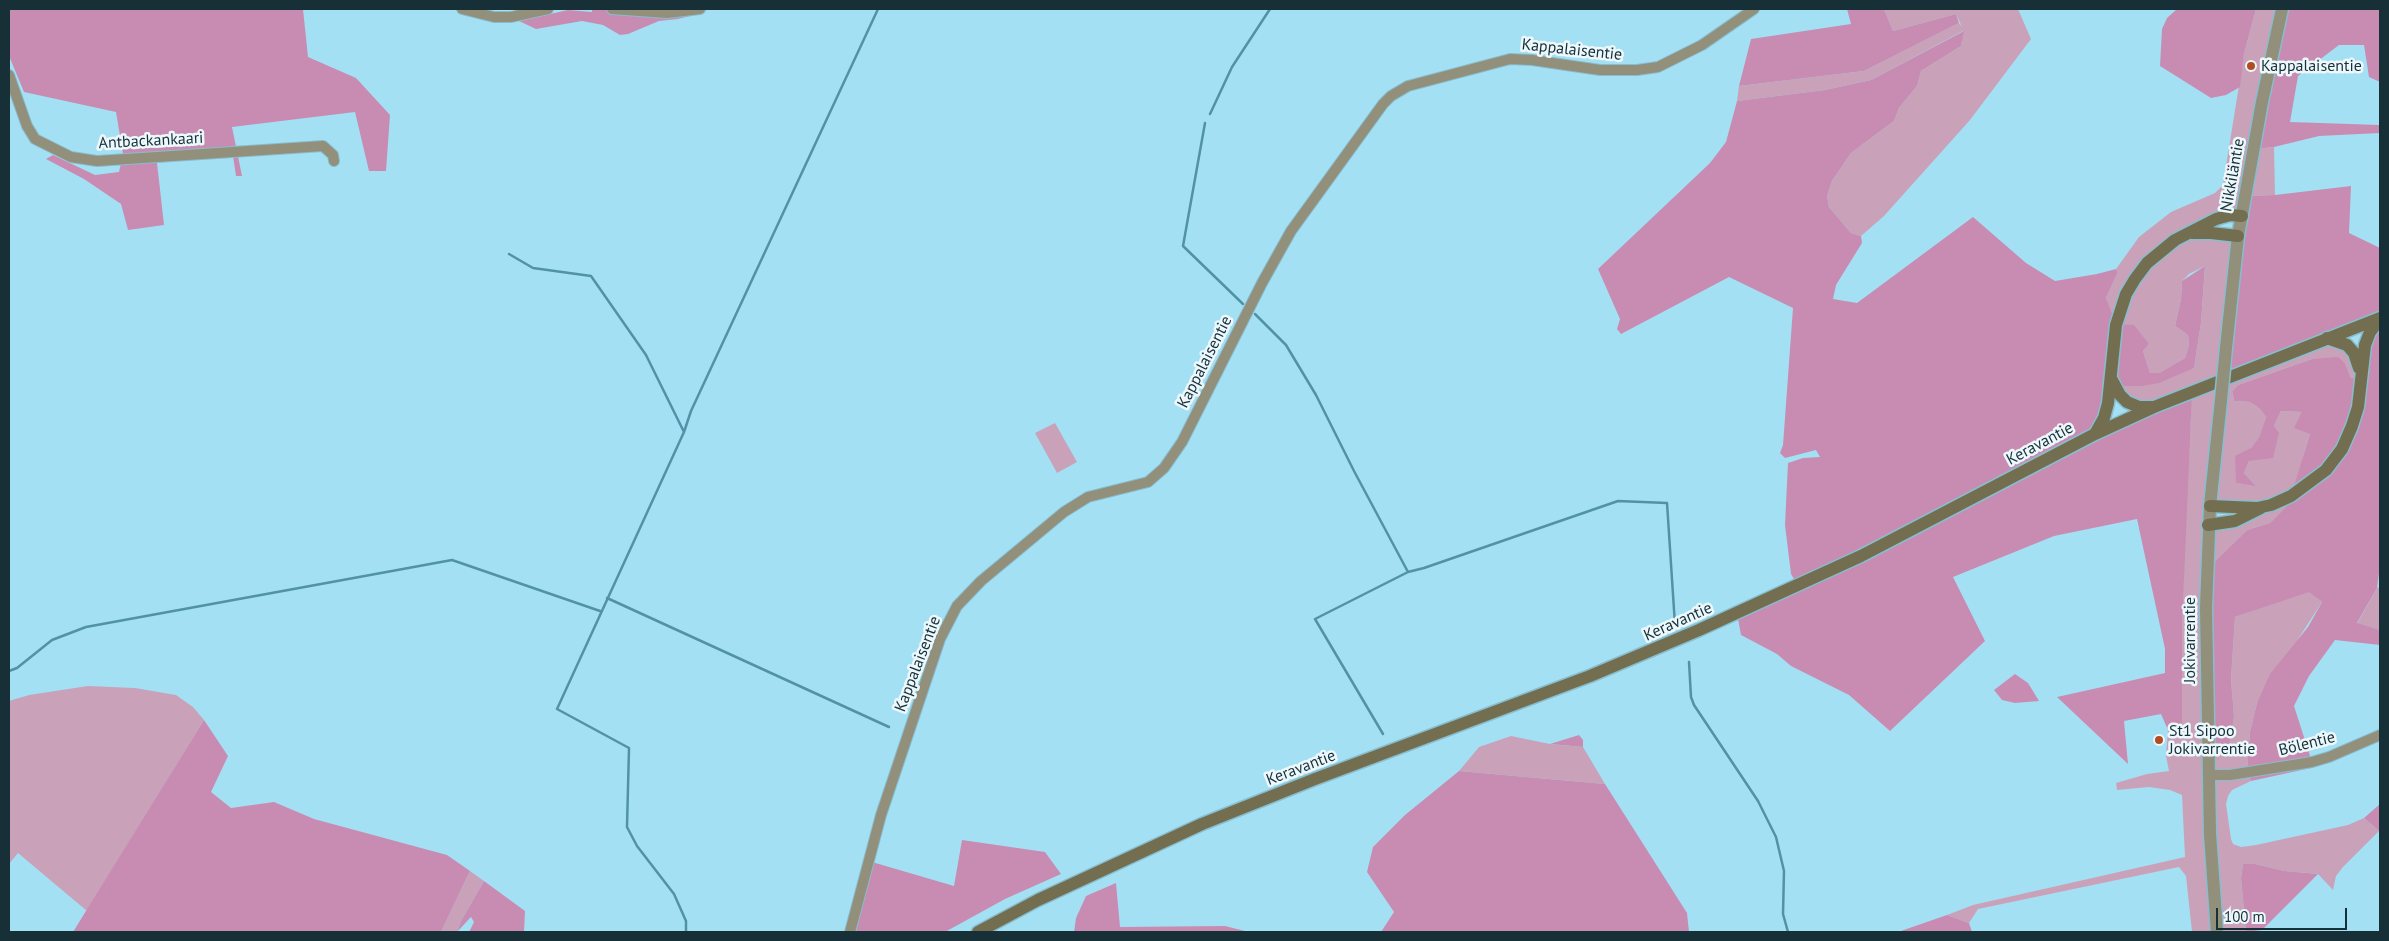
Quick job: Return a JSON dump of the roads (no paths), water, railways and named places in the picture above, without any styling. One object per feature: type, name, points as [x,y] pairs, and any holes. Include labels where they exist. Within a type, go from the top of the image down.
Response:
[{"type":"main road","points":[[2095,434],[2104,418],[2111,376],[2114,333],[2126,294],[2147,263],[2160,251],[2187,233],[2223,216],[2242,216]]},
{"type":"main road","points":[[2187,233],[2202,232],[2238,236]]},
{"type":"main road","points":[[2208,525],[2235,521],[2291,496],[2326,470],[2342,449],[2358,407],[2365,345],[2370,332],[2380,319]]},
{"type":"main road","name":"Keravantie","points":[[978,932],[1038,900],[1202,824],[1315,779],[1590,676],[1699,630],[1861,556],[2095,434],[2154,407],[2327,338],[2380,319]]},
{"type":"main road","points":[[2327,338],[2347,345],[2354,353],[2361,372]]},
{"type":"main road","points":[[2111,376],[2114,386],[2127,402],[2139,407],[2154,407]]},
{"type":"main road","points":[[2210,506],[2263,507]]},
{"type":"street","points":[[462,9],[494,16],[511,17],[548,9]]},
{"type":"street","points":[[612,9],[667,13],[700,9]]},
{"type":"street","name":"Kappalaisentie","points":[[850,932],[881,815],[940,639],[957,606],[981,581],[1064,512],[1088,497],[1148,482],[1164,468],[1182,442],[1266,276],[1291,231],[1387,100],[1408,86],[1510,59],[1532,60],[1600,70],[1637,70],[1658,67],[1702,45],[1754,9]]},
{"type":"street","name":"Nikkiläntie","points":[[2226,348],[2238,236],[2262,102],[2282,9]]},
{"type":"street","name":"Antbackankaari","points":[[9,75],[27,126],[35,139],[71,157],[96,161],[323,146],[333,155],[334,161]]},
{"type":"street","name":"Jokivarrentie","points":[[2217,932],[2208,775],[2206,608],[2208,525],[2226,348]]},
{"type":"street","name":"Bölentie","points":[[2208,775],[2230,775],[2312,762],[2380,735]]},
{"type":"waterway","points":[[686,932],[686,921],[674,894],[637,846],[627,827],[629,748],[557,709],[684,432],[691,411],[878,9]]},
{"type":"waterway","points":[[1210,114],[1232,67],[1270,9]]},
{"type":"waterway","points":[[1205,123],[1183,246],[1243,304]]},
{"type":"waterway","points":[[509,254],[533,268],[591,276],[646,355],[684,432]]},
{"type":"waterway","points":[[1255,314],[1286,345],[1316,395],[1408,572]]},
{"type":"waterway","points":[[1383,734],[1315,619],[1408,572],[1618,501],[1667,503],[1675,625]]},
{"type":"waterway","points":[[9,671],[17,668],[52,640],[86,627],[452,560],[600,611]]},
{"type":"waterway","points":[[607,598],[889,727]]},
{"type":"waterway","points":[[1689,662],[1691,697],[1694,705],[1758,801],[1776,837],[1784,871],[1783,914],[1788,932]]},
{"type":"place","name":"Kappalaisentie","points":[[2251,66]]},
{"type":"place","name":"St1 Sipoo Jokivarrentie","points":[[2159,740]]}]
